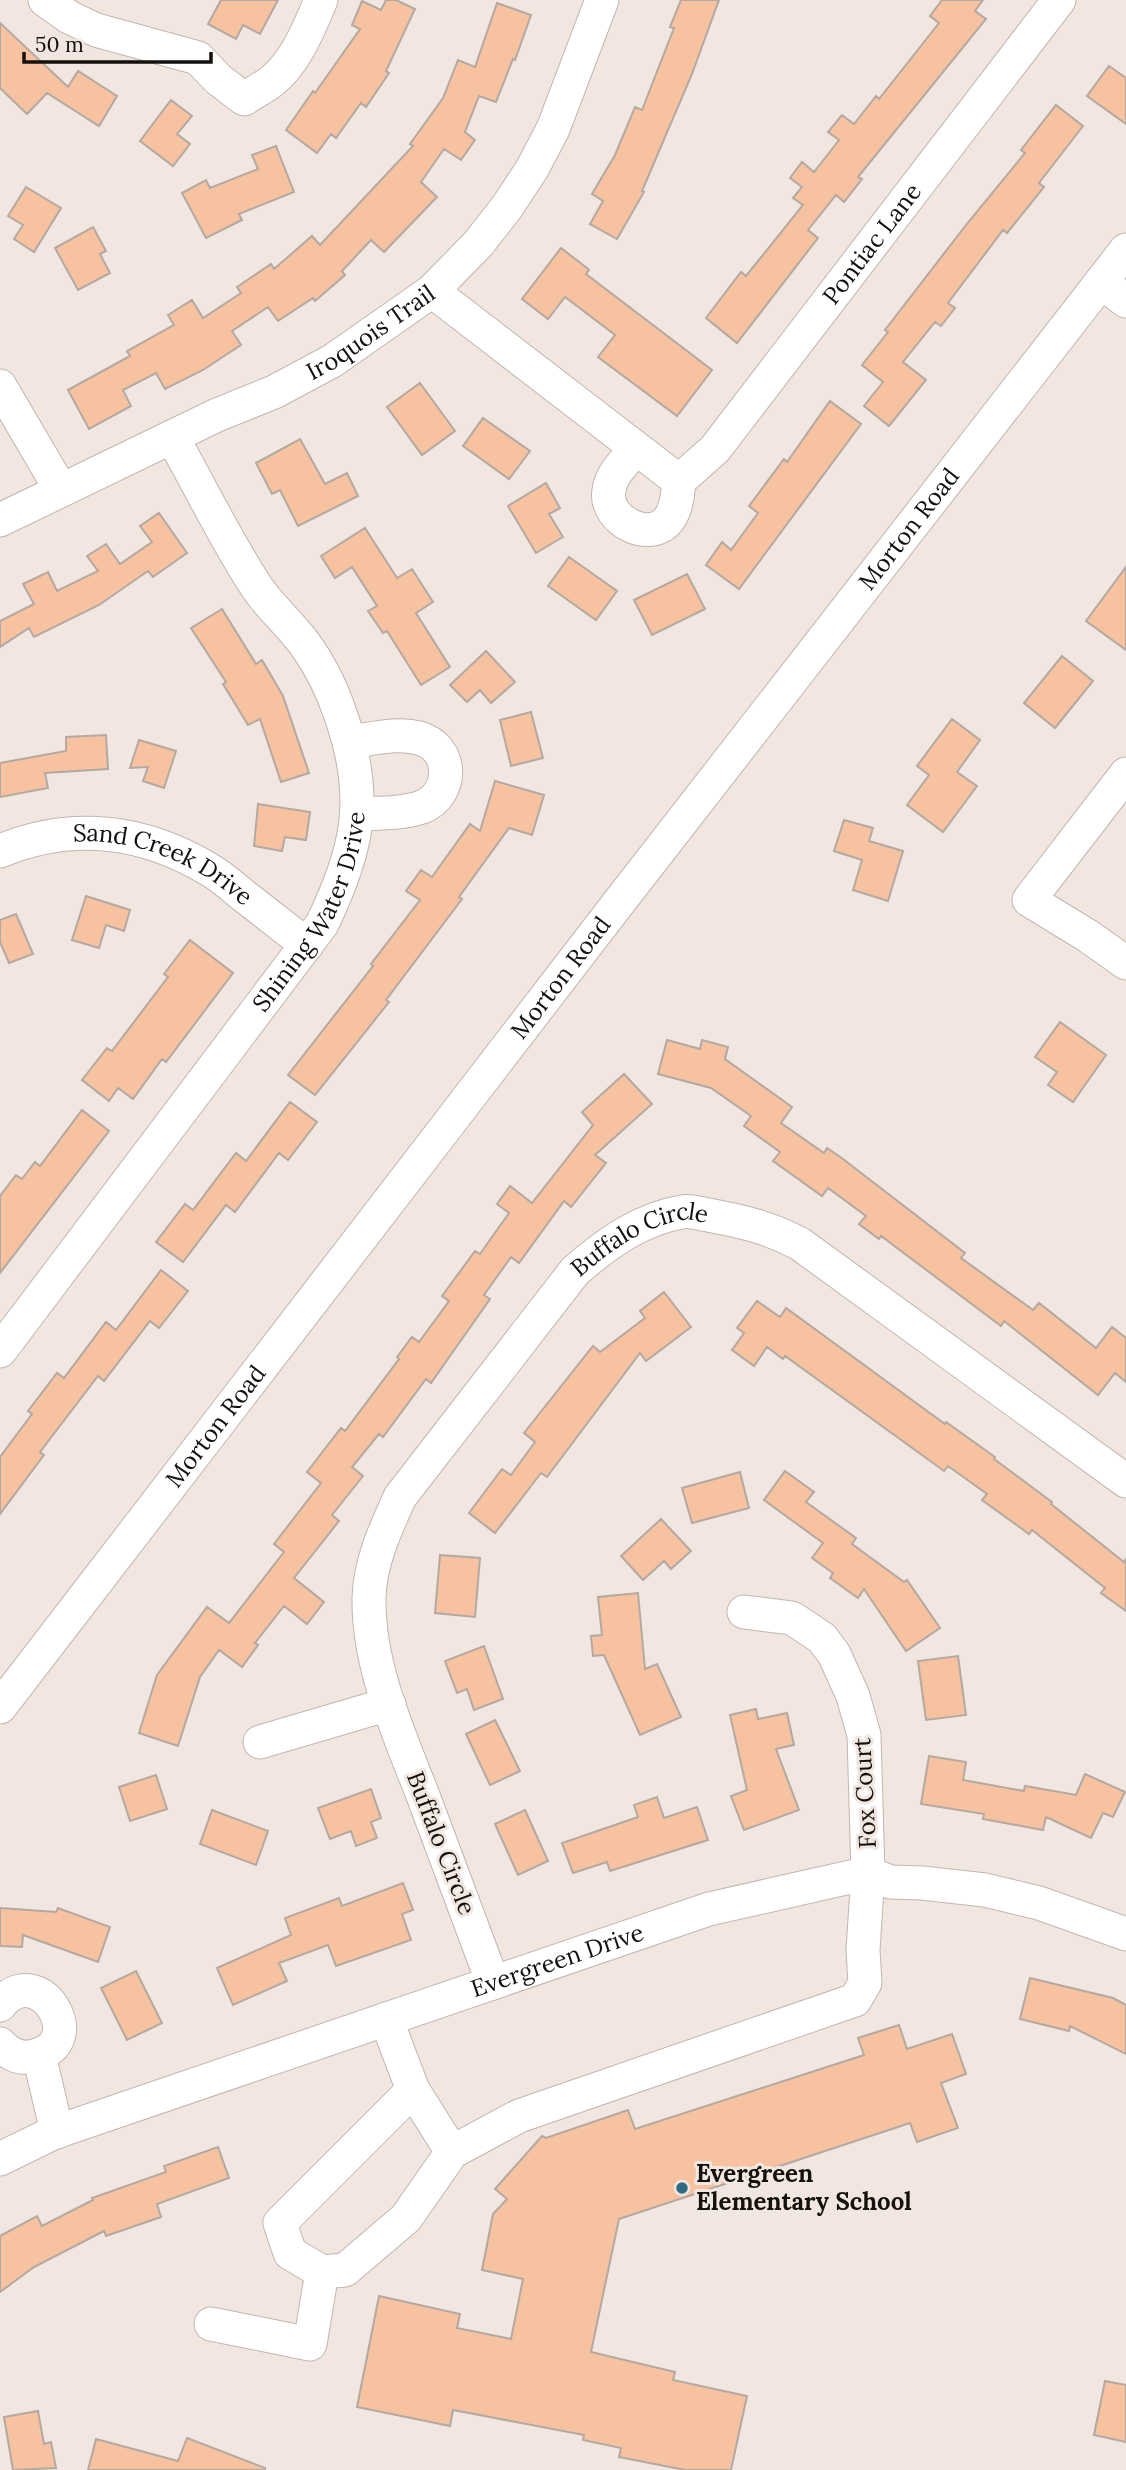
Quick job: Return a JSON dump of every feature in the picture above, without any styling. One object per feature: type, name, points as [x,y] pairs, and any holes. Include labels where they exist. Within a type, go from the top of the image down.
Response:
[{"type":"street","points":[[64,6],[96,30],[198,58],[218,79],[244,99],[274,79],[289,62],[321,0]]},
{"type":"street","name":"Iroquois Trail","points":[[0,520],[172,437],[274,392],[332,361],[432,291],[478,244],[532,169],[558,118],[603,0]]},
{"type":"street","name":"Pontiac Lane","points":[[679,481],[715,449],[1059,0]]},
{"type":"street","name":"Morton Road","points":[[0,1707],[613,910],[1114,292],[1126,250]]},
{"type":"street","points":[[432,291],[679,481],[672,514],[662,526],[645,531],[629,525],[615,513],[609,500],[613,479],[636,449]]},
{"type":"street","points":[[0,386],[61,491]]},
{"type":"street","name":"Shining Water Drive","points":[[0,1351],[322,924],[339,890],[351,854],[358,786],[350,742],[323,671],[304,643],[252,580],[172,437]]},
{"type":"street","points":[[350,742],[400,735],[422,739],[441,753],[447,773],[440,792],[423,806],[394,812],[357,814]]},
{"type":"street","points":[[1126,774],[1030,900],[1126,963]]},
{"type":"street","name":"Sand Creek Drive","points":[[0,851],[52,834],[102,834],[158,845],[212,871],[307,945]]},
{"type":"street","name":"Buffalo Circle","points":[[493,1983],[389,1704],[372,1641],[369,1599],[372,1567],[383,1532],[400,1497],[575,1271],[612,1241],[638,1226],[685,1211],[751,1223],[784,1235],[1126,1481]]},
{"type":"street","name":"Fox Court","points":[[452,2152],[519,2116],[855,2000],[865,1983],[863,1950],[869,1873],[864,1735],[847,1680],[834,1654],[822,1638],[792,1618],[744,1612]]},
{"type":"street","points":[[261,1742],[389,1704]]},
{"type":"street","name":"Evergreen Drive","points":[[0,2159],[57,2132],[709,1909],[869,1873],[890,1882],[985,1890],[1039,1902],[1125,1932]]},
{"type":"street","points":[[0,2005],[14,1994],[24,1992],[44,1996],[57,2012],[59,2032],[48,2050],[28,2058],[16,2056],[0,2044]]},
{"type":"street","points":[[386,2019],[413,2090],[452,2152],[405,2218],[345,2270],[322,2273],[290,2253],[280,2222],[413,2090]]},
{"type":"street","points":[[39,2055],[57,2132]]},
{"type":"street","points":[[211,2323],[310,2344],[322,2273]]},
{"type":"building","points":[[221,0],[278,0],[260,34],[243,25],[236,39],[208,24]]},
{"type":"building","points":[[386,0],[396,0],[415,9],[386,71],[389,73],[366,107],[361,103],[336,138],[331,134],[317,153],[286,130],[360,29],[352,25],[362,1],[381,10]]},
{"type":"building","points":[[681,0],[719,0],[692,74],[642,191],[644,192],[617,239],[590,224],[603,201],[592,194],[615,155],[635,107],[642,110],[674,28],[670,27]]},
{"type":"building","points":[[942,0],[983,0],[975,11],[986,19],[858,177],[862,179],[844,202],[836,195],[808,230],[818,238],[737,343],[706,318],[741,272],[746,276],[803,205],[793,198],[802,187],[790,178],[802,162],[814,172],[839,140],[828,132],[842,115],[854,124],[876,96],[879,99],[939,23],[930,16]]},
{"type":"building","points":[[497,3],[531,15],[496,102],[479,96],[465,132],[475,140],[461,160],[444,149],[421,182],[437,197],[384,252],[371,240],[342,271],[345,275],[315,301],[313,298],[278,321],[268,307],[232,331],[241,345],[203,370],[165,389],[156,373],[123,390],[131,406],[89,429],[68,390],[130,356],[127,351],[174,325],[168,315],[192,300],[203,318],[241,293],[237,287],[271,264],[274,269],[312,236],[320,245],[413,146],[410,144],[443,98],[458,60],[475,67]]},
{"type":"building","points":[[0,23],[68,87],[78,71],[117,96],[99,126],[47,93],[27,114],[0,88]]},
{"type":"building","points":[[1109,66],[1126,78],[1126,124],[1087,96]]},
{"type":"building","points":[[171,100],[192,116],[177,134],[190,144],[173,166],[140,141]]},
{"type":"building","points":[[1056,105],[1083,126],[1039,183],[1044,187],[1007,233],[1003,230],[948,303],[955,308],[941,326],[935,322],[903,362],[926,380],[889,426],[864,406],[883,382],[862,365],[888,332],[885,330],[1025,153],[1021,150]]},
{"type":"building","points":[[276,146],[294,192],[239,214],[242,220],[206,238],[182,193],[206,180],[210,188],[258,169],[252,155]]},
{"type":"building","points":[[26,187],[61,208],[34,252],[14,239],[23,225],[8,216]]},
{"type":"building","points":[[93,227],[106,251],[100,254],[110,273],[78,290],[55,248]]},
{"type":"building","points":[[561,248],[589,270],[586,274],[712,370],[677,416],[598,357],[615,335],[565,297],[548,319],[522,299]]},
{"type":"building","points":[[420,383],[455,431],[422,455],[387,407]]},
{"type":"building","points":[[830,401],[861,424],[739,589],[706,565],[722,542],[731,550],[758,513],[749,506],[784,459],[787,462]]},
{"type":"building","points":[[483,418],[530,451],[509,479],[463,446]]},
{"type":"building","points":[[300,439],[325,484],[347,473],[358,496],[298,526],[280,490],[272,494],[256,463]]},
{"type":"building","points":[[546,483],[560,508],[549,514],[563,537],[536,553],[508,506]]},
{"type":"building","points":[[159,513],[187,553],[153,577],[148,571],[99,605],[34,637],[29,628],[0,647],[0,621],[34,604],[23,584],[48,572],[57,591],[98,571],[87,556],[106,544],[120,564],[152,542],[140,526]]},
{"type":"building","points":[[365,528],[397,578],[412,569],[433,602],[416,613],[450,667],[421,685],[387,631],[383,633],[368,611],[377,606],[352,567],[335,578],[321,556]]},
{"type":"building","points":[[569,557],[617,591],[596,620],[548,586]]},
{"type":"building","points":[[1126,567],[1126,650],[1086,621]]},
{"type":"building","points":[[687,574],[705,609],[652,635],[634,600]]},
{"type":"building","points":[[222,609],[256,664],[262,660],[283,696],[309,773],[281,782],[260,719],[248,725],[223,684],[226,682],[191,628]]},
{"type":"building","points":[[486,651],[515,682],[491,703],[480,690],[467,702],[450,685]]},
{"type":"building","points":[[1062,656],[1093,681],[1055,728],[1024,703]]},
{"type":"building","points":[[531,712],[543,758],[511,766],[500,720]]},
{"type":"building","points":[[952,719],[980,740],[957,772],[977,786],[943,832],[907,805],[929,775],[917,766]]},
{"type":"building","points":[[106,735],[108,769],[45,773],[48,788],[0,797],[0,763],[66,751],[66,737]]},
{"type":"building","points":[[139,740],[176,751],[164,788],[143,781],[148,767],[130,768]]},
{"type":"building","points":[[495,781],[544,795],[532,835],[509,828],[459,897],[462,899],[386,1000],[389,1002],[315,1095],[288,1075],[373,966],[371,964],[420,900],[406,891],[421,870],[432,877],[470,824],[480,831]]},
{"type":"building","points":[[258,804],[310,812],[306,840],[285,837],[282,851],[254,846]]},
{"type":"building","points":[[844,820],[873,828],[869,841],[903,851],[888,901],[853,890],[862,860],[834,851]]},
{"type":"building","points":[[86,896],[130,910],[124,931],[106,925],[99,948],[72,940]]},
{"type":"building","points":[[16,914],[33,954],[9,963],[0,942],[0,920]]},
{"type":"building","points":[[190,940],[233,973],[166,1062],[162,1059],[133,1099],[118,1088],[109,1101],[82,1080],[107,1048],[112,1051],[168,977],[164,974]]},
{"type":"building","points":[[1060,1022],[1106,1055],[1073,1102],[1048,1085],[1057,1072],[1035,1057]]},
{"type":"building","points":[[667,1040],[700,1049],[702,1040],[728,1047],[725,1059],[792,1107],[781,1123],[824,1153],[827,1148],[843,1159],[965,1253],[961,1258],[1033,1310],[1039,1303],[1096,1348],[1112,1327],[1126,1338],[1126,1382],[1115,1373],[1098,1395],[1004,1321],[1001,1326],[881,1236],[879,1239],[859,1224],[866,1216],[828,1188],[822,1196],[773,1161],[780,1152],[744,1126],[751,1116],[711,1088],[658,1074]]},
{"type":"building","points":[[624,1074],[652,1104],[595,1155],[606,1163],[571,1207],[564,1201],[519,1263],[511,1257],[484,1295],[490,1299],[431,1383],[426,1379],[383,1437],[379,1434],[352,1467],[363,1476],[332,1515],[339,1521],[294,1578],[324,1602],[307,1624],[284,1606],[255,1643],[258,1645],[242,1667],[219,1650],[200,1677],[178,1746],[139,1733],[157,1675],[207,1607],[229,1623],[284,1552],[274,1544],[321,1483],[307,1472],[341,1428],[345,1431],[399,1359],[397,1357],[412,1337],[419,1342],[449,1301],[442,1296],[475,1251],[480,1254],[509,1213],[497,1204],[510,1186],[532,1203],[593,1125],[582,1112]]},
{"type":"building","points":[[290,1102],[317,1122],[288,1160],[279,1153],[235,1212],[226,1205],[183,1262],[156,1242],[185,1204],[193,1210],[236,1153],[246,1161]]},
{"type":"building","points":[[82,1110],[109,1131],[0,1273],[0,1196],[16,1175],[22,1179],[35,1162],[40,1166]]},
{"type":"building","points":[[161,1270],[188,1291],[159,1328],[150,1321],[104,1381],[98,1376],[40,1452],[44,1455],[0,1514],[0,1457],[32,1414],[28,1411],[57,1373],[64,1378],[106,1322],[116,1330]]},
{"type":"building","points":[[664,1292],[691,1327],[646,1361],[640,1353],[547,1477],[541,1473],[495,1533],[469,1513],[502,1469],[511,1475],[535,1442],[524,1433],[593,1346],[600,1352],[645,1318],[640,1311]]},
{"type":"building","points":[[757,1301],[780,1317],[786,1308],[945,1424],[946,1422],[995,1457],[994,1459],[1052,1502],[1051,1504],[1124,1562],[1126,1559],[1126,1611],[1101,1593],[1105,1588],[1032,1530],[1029,1534],[982,1500],[987,1494],[948,1466],[944,1471],[785,1356],[783,1359],[767,1347],[754,1366],[732,1350],[744,1333],[737,1328]]},
{"type":"building","points":[[785,1471],[814,1492],[806,1502],[856,1538],[852,1544],[904,1582],[907,1580],[940,1628],[906,1651],[864,1589],[858,1598],[830,1578],[833,1573],[812,1558],[823,1543],[764,1500]]},
{"type":"building","points":[[740,1472],[749,1508],[692,1523],[682,1488]]},
{"type":"building","points":[[661,1519],[691,1551],[671,1569],[664,1561],[643,1580],[621,1556]]},
{"type":"building","points":[[440,1555],[480,1558],[475,1617],[435,1613]]},
{"type":"building","points":[[638,1593],[645,1669],[657,1664],[681,1717],[640,1735],[604,1655],[593,1656],[591,1636],[602,1635],[598,1597]]},
{"type":"building","points":[[484,1646],[503,1699],[474,1710],[467,1689],[457,1693],[445,1661]]},
{"type":"building","points":[[958,1656],[966,1715],[926,1720],[918,1661]]},
{"type":"building","points":[[756,1709],[758,1719],[787,1713],[794,1745],[776,1749],[799,1810],[744,1830],[731,1796],[747,1790],[730,1715]]},
{"type":"building","points":[[495,1720],[520,1771],[490,1785],[466,1734]]},
{"type":"building","points":[[929,1756],[966,1762],[963,1780],[1024,1791],[1025,1786],[1076,1795],[1085,1774],[1125,1792],[1113,1817],[1103,1813],[1091,1838],[1046,1817],[1043,1830],[983,1819],[984,1814],[921,1804]]},
{"type":"building","points":[[156,1775],[167,1809],[130,1821],[119,1787]]},
{"type":"building","points":[[371,1789],[381,1818],[371,1822],[377,1838],[356,1846],[351,1831],[330,1839],[318,1808]]},
{"type":"building","points":[[657,1797],[664,1818],[697,1807],[708,1840],[610,1871],[607,1862],[573,1873],[562,1843],[638,1817],[634,1805]]},
{"type":"building","points":[[212,1810],[268,1831],[256,1865],[200,1844]]},
{"type":"building","points":[[525,1810],[548,1861],[518,1875],[495,1824]]},
{"type":"building","points":[[403,1883],[413,1910],[402,1914],[411,1940],[336,1966],[328,1945],[279,1963],[287,1981],[233,2005],[217,1968],[291,1935],[285,1918],[339,1898],[342,1906]]},
{"type":"building","points":[[0,1908],[56,1912],[58,1908],[110,1927],[98,1962],[23,1935],[22,1947],[0,1946]]},
{"type":"building","points":[[136,1971],[162,2023],[127,2040],[101,1988]]},
{"type":"building","points":[[1030,1978],[1113,1998],[1126,2005],[1126,2054],[1070,2026],[1069,2031],[1020,2019]]},
{"type":"building","points":[[899,2025],[907,2049],[952,2034],[966,2074],[941,2083],[958,2128],[917,2142],[910,2123],[619,2219],[591,2352],[675,2372],[673,2380],[747,2396],[731,2470],[685,2470],[619,2457],[621,2448],[583,2440],[584,2435],[453,2410],[450,2426],[357,2407],[379,2296],[460,2314],[457,2328],[511,2339],[523,2279],[482,2270],[493,2214],[507,2199],[495,2189],[542,2136],[546,2138],[628,2110],[635,2129],[864,2055],[858,2038]]},
{"type":"building","points":[[218,2147],[229,2178],[157,2204],[161,2217],[106,2236],[104,2231],[34,2267],[0,2292],[0,2236],[37,2216],[42,2226],[93,2200],[92,2198],[166,2172],[164,2166]]},
{"type":"building","points":[[1105,2381],[1126,2385],[1126,2442],[1094,2435]]},
{"type":"building","points":[[38,2411],[44,2444],[51,2442],[56,2468],[13,2470],[4,2417]]},
{"type":"building","points":[[187,2438],[265,2470],[88,2470],[96,2439],[178,2461]]},
{"type":"place","name":"Evergreen Elementary School","points":[[682,2188]]}]
